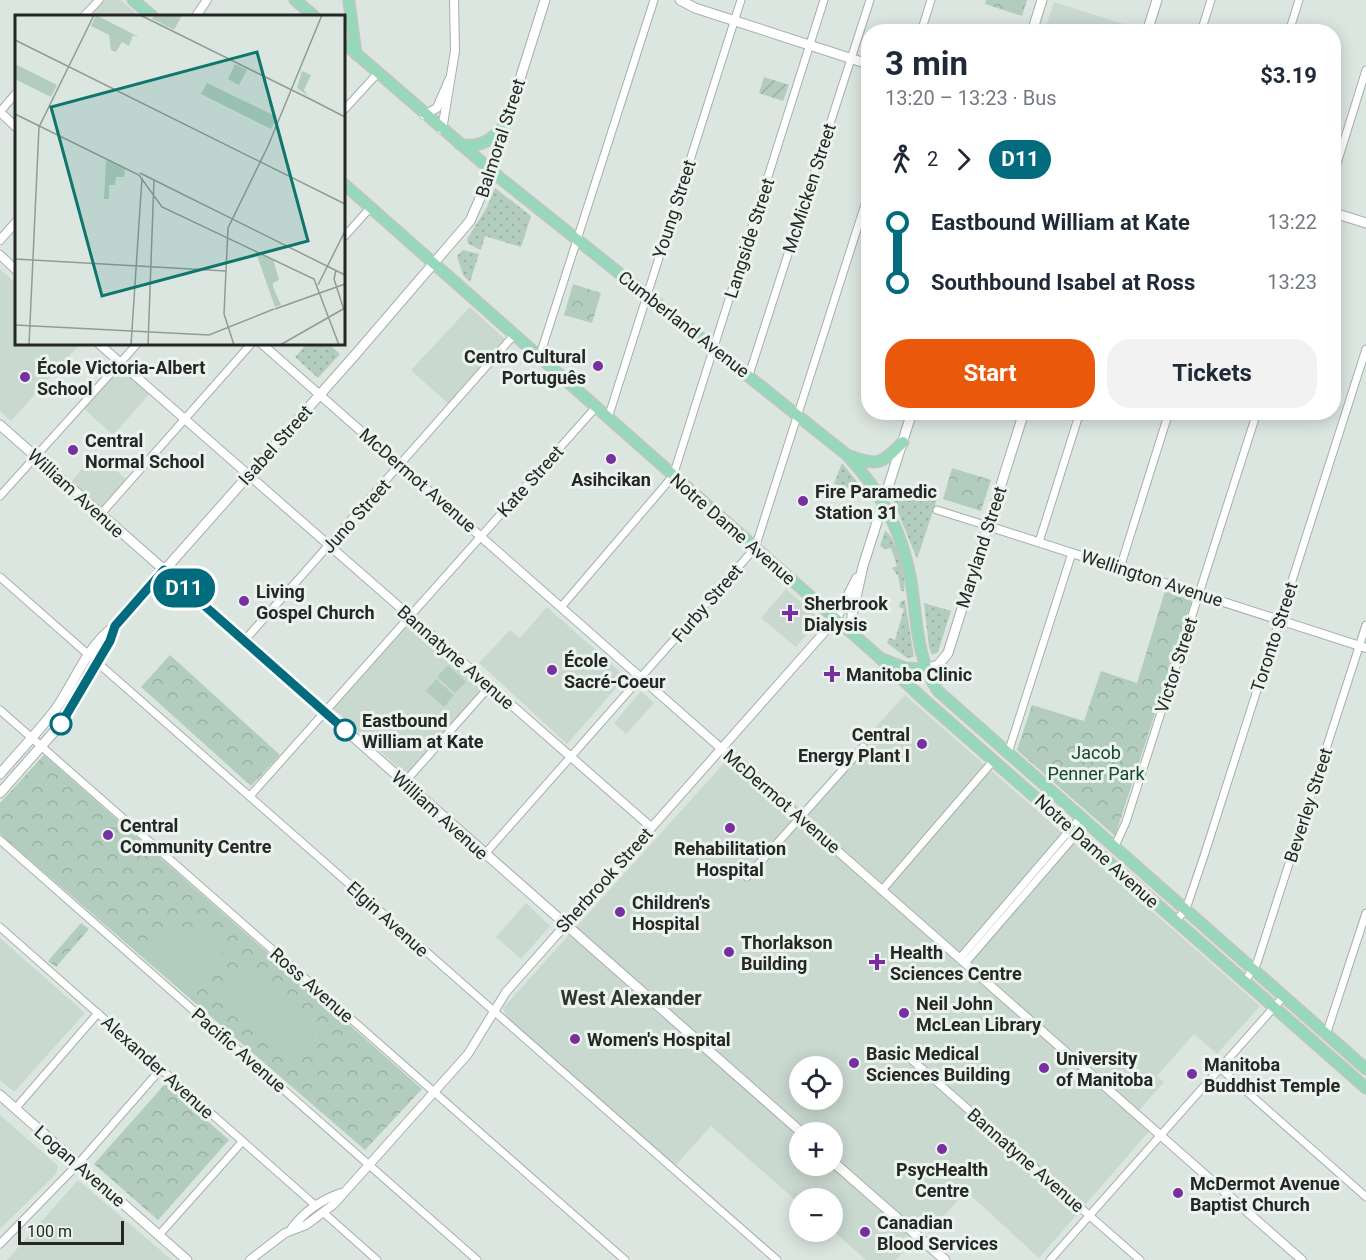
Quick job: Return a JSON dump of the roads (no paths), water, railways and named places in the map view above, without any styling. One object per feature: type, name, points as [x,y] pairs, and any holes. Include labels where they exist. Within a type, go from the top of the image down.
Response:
[{"type":"main road","points":[[133,0],[151,15]]},
{"type":"main road","points":[[295,0],[313,15]]},
{"type":"main road","name":"Balmoral Street","points":[[434,264],[470,221],[490,171],[545,0]]},
{"type":"main road","points":[[680,0],[734,21],[861,62]]},
{"type":"main road","points":[[1034,24],[1042,0]]},
{"type":"main road","points":[[1150,24],[1157,0]]},
{"type":"main road","points":[[349,1],[356,54]]},
{"type":"main road","name":"Cumberland Avenue","points":[[345,44],[490,171],[847,455],[883,503],[907,561],[925,669]]},
{"type":"main road","points":[[460,144],[475,145],[488,141],[506,123]]},
{"type":"main road","name":"Notre Dame Avenue","points":[[345,185],[1366,1088]]},
{"type":"main road","points":[[1341,215],[1366,223]]},
{"type":"main road","name":"Isabel Street","points":[[0,774],[62,699],[87,654],[103,635],[115,626],[434,264]]},
{"type":"main road","name":"Sherbrook Street","points":[[852,633],[852,615],[863,566],[910,420]]},
{"type":"main road","name":"Maryland Street","points":[[925,669],[942,662],[948,653],[1021,420]]},
{"type":"main road","name":"William Avenue","points":[[0,425],[484,855],[790,1122]]},
{"type":"main road","points":[[847,455],[863,462],[878,462],[890,456],[903,442]]},
{"type":"main road","name":"Sherbrook Street","points":[[836,619],[863,566]]},
{"type":"main road","name":"Isabel Street","points":[[0,793],[72,708],[115,626]]},
{"type":"main road","points":[[879,657],[905,668],[925,669]]},
{"type":"main road","name":"Notre Dame Avenue","points":[[925,669],[938,691],[952,705],[1366,1069]]},
{"type":"main road","name":"Logan Avenue","points":[[0,1095],[187,1260]]},
{"type":"main road","points":[[843,1171],[945,1260]]},
{"type":"street","points":[[85,15],[99,0]]},
{"type":"street","points":[[197,15],[207,0]]},
{"type":"street","points":[[442,130],[456,44],[454,0]]},
{"type":"street","points":[[539,357],[654,0]]},
{"type":"street","name":"Young Street","points":[[608,418],[741,0]]},
{"type":"street","name":"Langside Street","points":[[673,476],[824,0]]},
{"type":"street","name":"McMicken Street","points":[[863,24],[870,0]]},
{"type":"street","points":[[924,24],[931,0]]},
{"type":"street","points":[[1204,24],[1211,0]]},
{"type":"street","points":[[1292,24],[1299,0]]},
{"type":"street","name":"McMicken Street","points":[[749,375],[861,30]]},
{"type":"street","points":[[1341,150],[1366,70]]},
{"type":"street","points":[[345,109],[377,74]]},
{"type":"street","points":[[424,115],[437,108],[449,79]]},
{"type":"street","points":[[15,94],[0,112],[15,126]]},
{"type":"street","points":[[345,236],[370,208]]},
{"type":"street","name":"Furby Street","points":[[484,855],[755,548],[861,217]]},
{"type":"street","points":[[0,240],[15,223]]},
{"type":"street","points":[[0,255],[15,269]]},
{"type":"street","name":"Juno Street","points":[[244,641],[402,466],[514,335]]},
{"type":"street","name":"Bannatyne Avenue","points":[[100,345],[651,827]]},
{"type":"street","points":[[0,496],[136,345]]},
{"type":"street","points":[[100,515],[249,345]]},
{"type":"street","name":"McDermot Avenue","points":[[263,345],[802,817],[1302,1260]]},
{"type":"street","name":"Toronto Street","points":[[1176,921],[1186,909],[1366,350]]},
{"type":"street","name":"Kate Street","points":[[250,796],[596,407]]},
{"type":"street","points":[[1039,542],[1077,420]]},
{"type":"street","points":[[1119,568],[1165,420]]},
{"type":"street","name":"Victor Street","points":[[1114,848],[1120,841],[1254,420]]},
{"type":"street","points":[[562,606],[673,476]]},
{"type":"street","name":"Wellington Avenue","points":[[937,510],[1363,647]]},
{"type":"street","points":[[1008,753],[1072,553]]},
{"type":"street","name":"Elgin Avenue","points":[[0,576],[777,1260]]},
{"type":"street","name":"Sherbrook Street","points":[[291,1229],[306,1225],[324,1213],[370,1164],[471,1050],[506,992],[564,924],[836,619]]},
{"type":"street","name":"Beverley Street","points":[[1245,981],[1254,970],[1363,647],[1366,626]]},
{"type":"street","points":[[404,783],[490,686]]},
{"type":"street","name":"Ross Avenue","points":[[0,710],[625,1260]]},
{"type":"street","points":[[747,877],[863,747]]},
{"type":"street","points":[[883,889],[994,760]]},
{"type":"street","points":[[963,960],[1083,820]]},
{"type":"street","name":"Pacific Avenue","points":[[0,840],[477,1260]]},
{"type":"street","points":[[1326,1035],[1366,913]]},
{"type":"street","name":"Alexander Avenue","points":[[0,927],[316,1206]]},
{"type":"street","points":[[1050,1260],[1284,996]]},
{"type":"street","points":[[15,1108],[98,1013]]},
{"type":"street","name":"Bannatyne Avenue","points":[[912,1060],[1140,1260]]},
{"type":"street","points":[[1220,1068],[1366,1197]]},
{"type":"street","points":[[0,1244],[78,1164],[160,1070]]},
{"type":"street","points":[[159,1235],[242,1142]]},
{"type":"street","name":"Sherbrook Street","points":[[250,1260],[291,1229],[300,1217],[327,1198],[341,1193]]},
{"type":"street","points":[[324,1213],[377,1260]]},
{"type":"street","points":[[364,1260],[370,1254]]},
{"type":"place","name":"Centro Cultural Português","points":[[598,366]]},
{"type":"place","name":"École Victoria-Albert School","points":[[25,377]]},
{"type":"place","name":"Central Normal School","points":[[73,450]]},
{"type":"place","name":"Asihcikan","points":[[611,459]]},
{"type":"place","name":"Fire Paramedic Station 31","points":[[803,501]]},
{"type":"place","name":"Living Gospel Church","points":[[244,601]]},
{"type":"place","name":"Sherbrook Dialysis","points":[[790,613]]},
{"type":"place","name":"École Sacré-Coeur","points":[[552,670]]},
{"type":"place","name":"Manitoba Clinic","points":[[832,674]]},
{"type":"place","name":"Eastbound William at Kate","points":[[345,730]]},
{"type":"place","name":"Central Energy Plant I","points":[[922,744]]},
{"type":"place","name":"Rehabilitation Hospital","points":[[730,828]]},
{"type":"place","name":"Central Community Centre","points":[[108,835]]},
{"type":"place","name":"Children's Hospital","points":[[620,912]]},
{"type":"place","name":"Thorlakson Building","points":[[729,952]]},
{"type":"place","name":"Health Sciences Centre","points":[[877,962]]},
{"type":"place","name":"Neil John McLean Library","points":[[904,1013]]},
{"type":"place","name":"Women's Hospital","points":[[575,1039]]},
{"type":"place","name":"Basic Medical Sciences Building","points":[[854,1063]]},
{"type":"place","name":"University of Manitoba","points":[[1044,1068]]},
{"type":"place","name":"Manitoba Buddhist Temple","points":[[1192,1074]]},
{"type":"place","name":"PsycHealth Centre","points":[[942,1149]]},
{"type":"place","name":"McDermot Avenue Baptist Church","points":[[1178,1193]]},
{"type":"place","name":"Canadian Blood Services","points":[[865,1232]]},
{"type":"district","name":"West Alexander","points":[[631,998]]},
{"type":"park label","name":"Jacob Penner Park","points":[[1096,762]]}]
